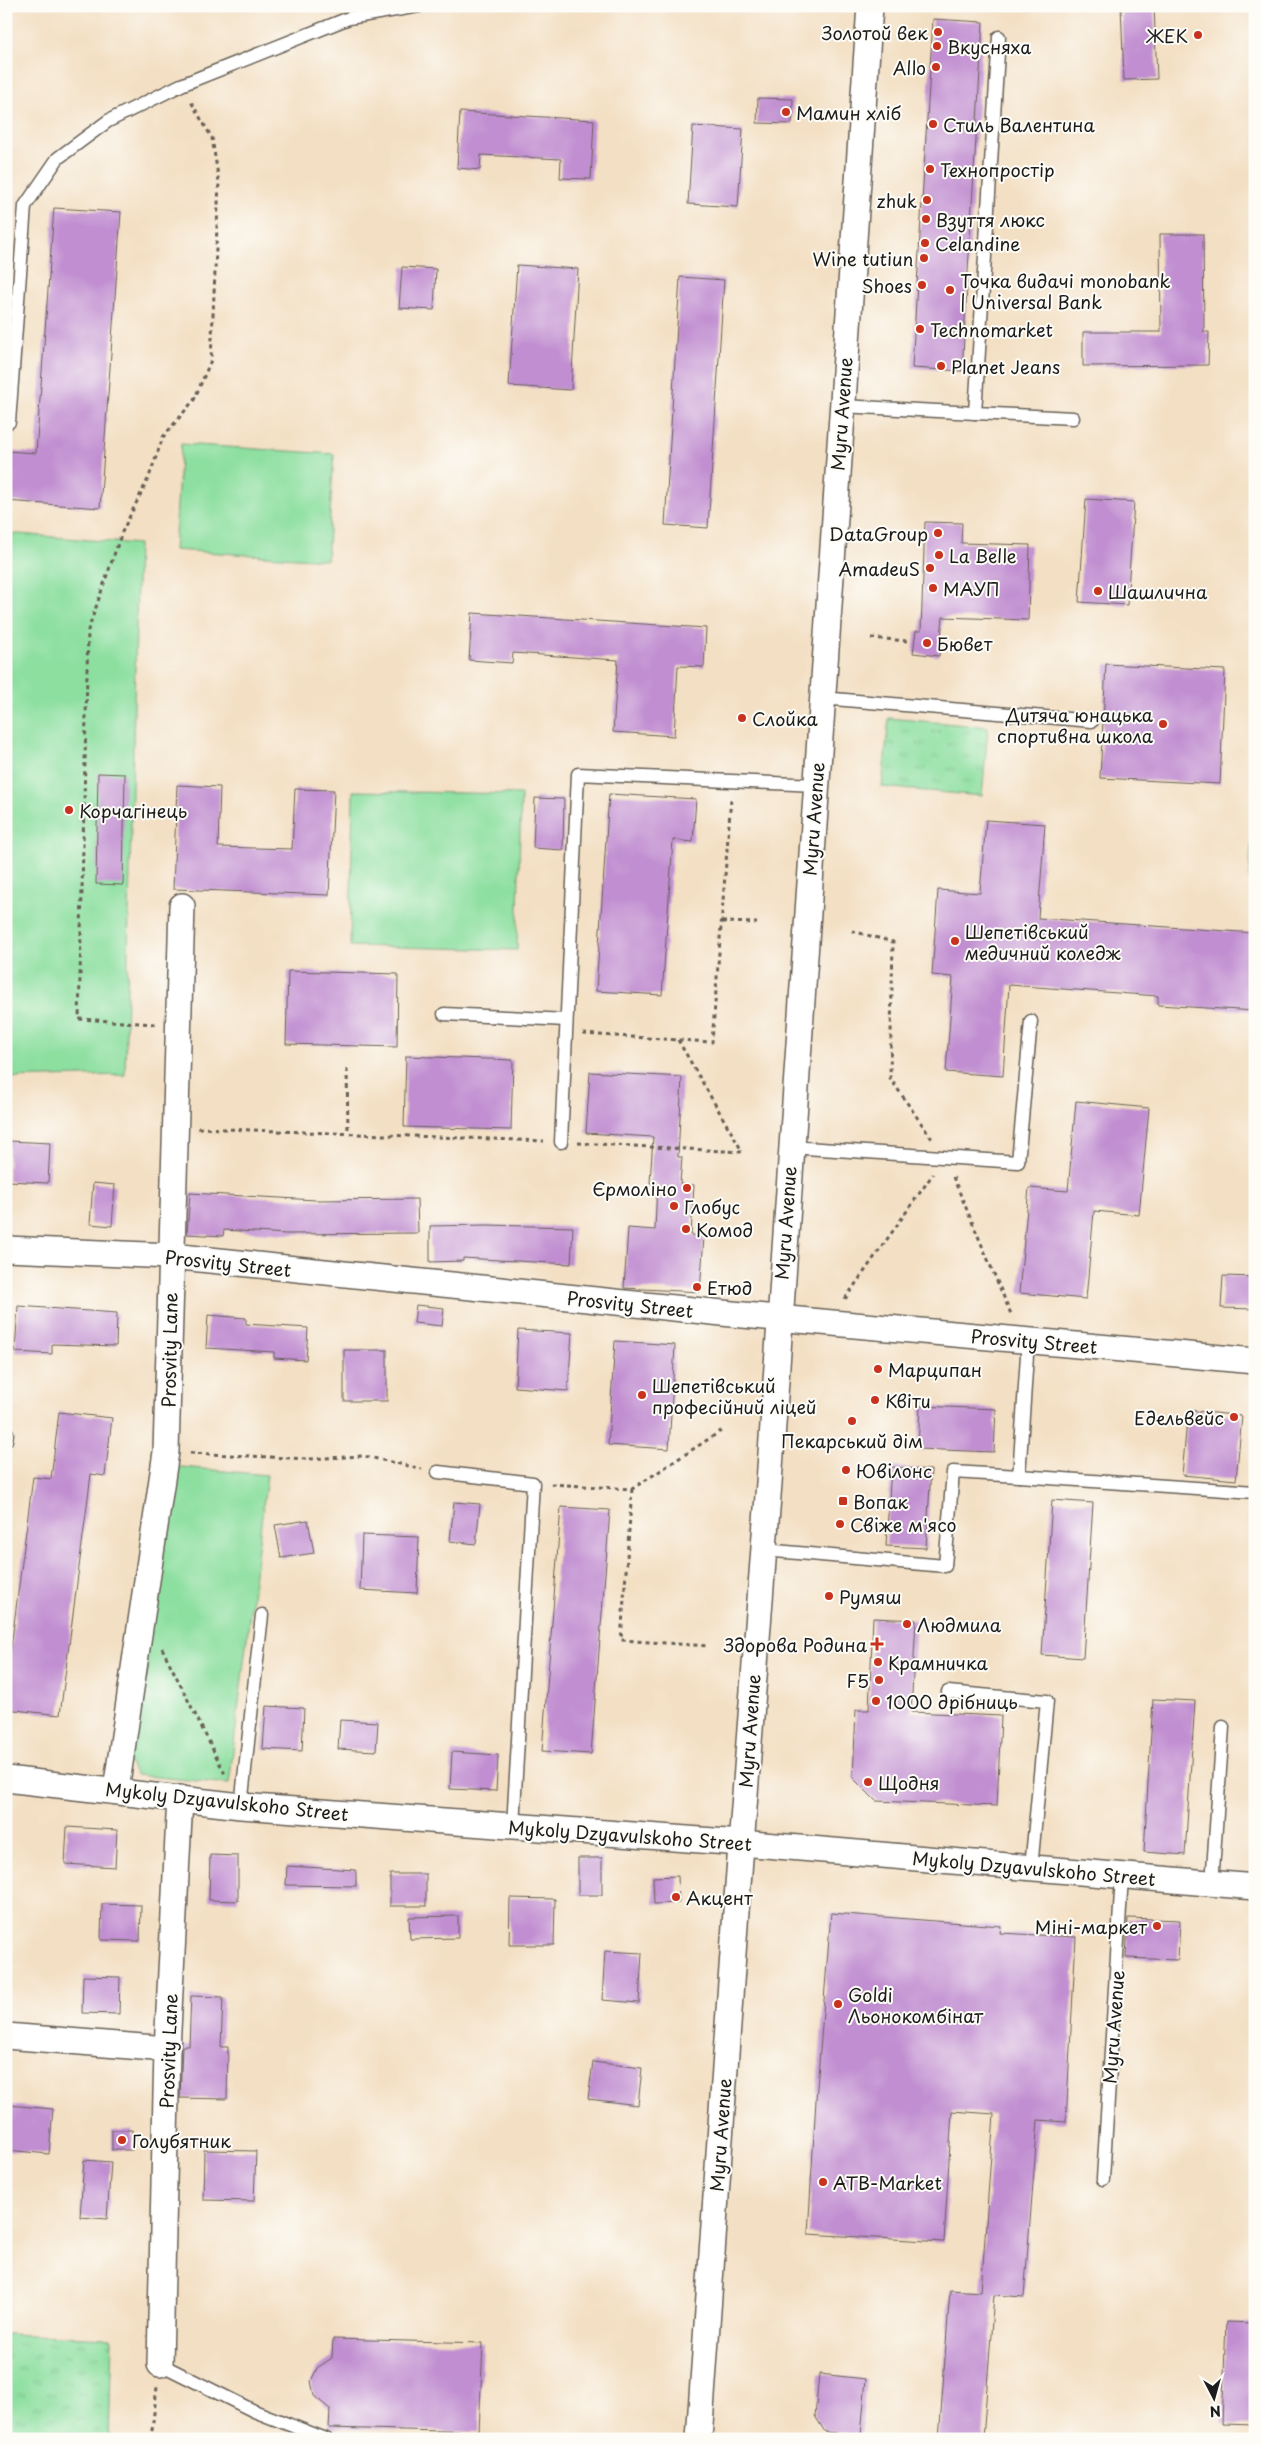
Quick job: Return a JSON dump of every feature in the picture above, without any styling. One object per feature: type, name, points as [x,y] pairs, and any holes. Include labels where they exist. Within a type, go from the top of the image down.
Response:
[{"type":"street","name":"Myru Avenue","points":[[699,2439],[741,1843],[764,1550],[778,1318],[870,6]]},
{"type":"street","name":"Prosvity Lane","points":[[116,1790],[166,1452],[182,906]]},
{"type":"street","name":"Prosvity Street","points":[[6,1248],[171,1256],[778,1318],[1255,1360]]},
{"type":"street","name":"Mykoly Dzyavulskoho Street","points":[[6,1779],[116,1790],[241,1806],[741,1843],[1255,1887]]},
{"type":"street","name":"Prosvity Lane","points":[[160,2364],[167,2049],[180,1798]]},
{"type":"street","points":[[6,2036],[167,2049]]},
{"type":"lane","points":[[9,422],[25,206],[58,158],[108,121],[181,85],[349,18],[419,6]]},
{"type":"lane","points":[[975,413],[998,37]]},
{"type":"lane","points":[[842,406],[1073,418]]},
{"type":"lane","points":[[822,698],[1092,721]]},
{"type":"lane","points":[[561,1142],[578,774],[816,785]]},
{"type":"lane","points":[[444,1014],[566,1020]]},
{"type":"lane","points":[[790,1147],[1018,1162],[1031,1020]]},
{"type":"lane","points":[[1019,1476],[1028,1340]]},
{"type":"lane","points":[[438,1472],[533,1483],[513,1826]]},
{"type":"lane","points":[[764,1550],[945,1566],[953,1472],[1255,1492]]},
{"type":"lane","points":[[241,1806],[262,1615]]},
{"type":"lane","points":[[948,1692],[1047,1701],[1031,1868]]},
{"type":"lane","points":[[1212,1884],[1223,1727]]},
{"type":"lane","name":"Myru Avenue","points":[[1103,2179],[1122,1876]]},
{"type":"lane","points":[[160,2364],[254,2411],[326,2439]]},
{"type":"path","points":[[178,1026],[79,1019],[88,630],[122,532],[149,477],[163,436],[194,400],[211,360],[220,182],[212,138],[181,85]]},
{"type":"path","points":[[871,638],[908,641]]},
{"type":"path","points":[[566,1033],[712,1042],[733,780]]},
{"type":"path","points":[[722,922],[757,923]]},
{"type":"path","points":[[852,931],[893,942],[890,1078],[945,1157],[1012,1317]]},
{"type":"path","points":[[175,1127],[348,1132],[742,1152],[678,1040]]},
{"type":"path","points":[[347,1069],[348,1132]]},
{"type":"path","points":[[840,1306],[945,1157]]},
{"type":"path","points":[[533,1483],[632,1489],[724,1429]]},
{"type":"path","points":[[166,1452],[308,1459],[364,1456],[438,1472]]},
{"type":"path","points":[[632,1489],[621,1640],[708,1646]]},
{"type":"path","points":[[160,1644],[241,1806]]},
{"type":"path","points":[[151,2439],[160,2364]]},
{"type":"green space","points":[[181,444],[334,454],[327,560],[174,550]]},
{"type":"green space","name":"Корчагінець","points":[[6,533],[138,544],[125,1075],[6,1078]]},
{"type":"green space","points":[[889,718],[988,727],[982,796],[882,787]]},
{"type":"green space","points":[[353,791],[521,794],[517,950],[350,946]]},
{"type":"green space","points":[[1254,810],[1255,878],[1249,878]]},
{"type":"green space","points":[[170,1466],[267,1475],[229,1784],[136,1775],[127,1759]]},
{"type":"green space","points":[[6,2334],[112,2338],[109,2439],[6,2439]]},
{"type":"building","points":[[1121,6],[1154,6],[1157,79],[1124,80]]},
{"type":"building","points":[[933,19],[983,22],[962,371],[912,368]]},
{"type":"building","points":[[758,98],[793,99],[792,124],[757,123]]},
{"type":"building","points":[[460,112],[594,120],[591,179],[560,178],[561,159],[481,155],[480,170],[457,168]]},
{"type":"building","points":[[693,126],[743,129],[738,207],[688,204]]},
{"type":"building","points":[[54,208],[121,212],[100,508],[6,501],[6,451],[36,453]]},
{"type":"building","points":[[1160,234],[1203,234],[1204,332],[1209,332],[1208,365],[1083,366],[1083,332],[1161,332]]},
{"type":"building","points":[[517,265],[578,269],[571,390],[509,386]]},
{"type":"building","points":[[402,267],[436,269],[434,310],[399,308]]},
{"type":"building","points":[[680,277],[724,280],[708,528],[665,525]]},
{"type":"building","points":[[1086,499],[1134,502],[1127,605],[1079,602]]},
{"type":"building","points":[[925,522],[962,523],[961,543],[1030,545],[1028,620],[943,617],[939,656],[913,653],[916,631],[921,631]]},
{"type":"building","points":[[472,613],[706,628],[704,667],[678,666],[674,736],[613,732],[618,660],[513,653],[512,663],[469,660]]},
{"type":"building","name":"Дитяча юнацька спортивна школа","points":[[1106,664],[1225,670],[1220,784],[1100,778]]},
{"type":"building","points":[[98,773],[125,774],[123,885],[96,884]]},
{"type":"building","points":[[177,785],[220,787],[218,847],[292,849],[295,789],[334,790],[329,895],[173,889]]},
{"type":"building","points":[[609,794],[696,799],[693,842],[673,840],[662,995],[596,991]]},
{"type":"building","points":[[535,798],[564,799],[563,850],[533,848]]},
{"type":"building","points":[[986,820],[1045,824],[1038,918],[1255,933],[1255,1011],[1158,1005],[1158,996],[1009,985],[1003,1076],[946,1072],[953,977],[932,975],[938,890],[980,893]]},
{"type":"building","points":[[288,971],[398,974],[397,1047],[286,1044]]},
{"type":"building","points":[[406,1056],[513,1060],[511,1130],[404,1127]]},
{"type":"building","points":[[590,1072],[682,1077],[678,1157],[682,1157],[680,1184],[694,1185],[691,1235],[704,1236],[700,1292],[624,1288],[628,1228],[655,1230],[657,1183],[650,1183],[653,1137],[586,1133]]},
{"type":"building","points":[[1076,1101],[1149,1108],[1139,1215],[1094,1211],[1086,1299],[1019,1293],[1029,1188],[1068,1191]]},
{"type":"building","points":[[9,1141],[50,1143],[48,1183],[8,1181]]},
{"type":"building","points":[[93,1183],[115,1185],[112,1226],[90,1224]]},
{"type":"building","points":[[190,1193],[316,1200],[417,1199],[418,1233],[286,1234],[224,1230],[223,1236],[187,1234]]},
{"type":"building","points":[[430,1226],[573,1227],[571,1264],[463,1258],[463,1261],[430,1262]]},
{"type":"building","points":[[1223,1276],[1255,1277],[1255,1309],[1221,1308]]},
{"type":"building","points":[[416,1305],[444,1308],[442,1326],[414,1323]]},
{"type":"building","points":[[18,1306],[117,1313],[116,1346],[52,1344],[52,1354],[15,1352]]},
{"type":"building","points":[[208,1315],[246,1318],[246,1324],[308,1328],[306,1360],[274,1358],[274,1352],[206,1348]]},
{"type":"building","points":[[518,1330],[572,1333],[568,1391],[515,1387]]},
{"type":"building","name":"Шепетівський професійний ліцей","points":[[615,1341],[675,1345],[669,1449],[608,1445]]},
{"type":"building","points":[[344,1350],[387,1350],[387,1401],[344,1401]]},
{"type":"building","points":[[920,1406],[996,1409],[994,1452],[918,1449]]},
{"type":"building","points":[[1188,1410],[1242,1416],[1236,1480],[1182,1475]]},
{"type":"building","points":[[59,1412],[112,1418],[105,1476],[91,1474],[60,1715],[6,1709],[6,1686],[33,1477],[51,1479]]},
{"type":"building","points":[[891,1467],[931,1470],[926,1548],[886,1546]]},
{"type":"building","points":[[1052,1500],[1093,1503],[1083,1658],[1042,1655]]},
{"type":"building","points":[[454,1502],[480,1504],[476,1544],[450,1541]]},
{"type":"building","points":[[561,1507],[610,1510],[591,1754],[542,1751]]},
{"type":"building","points":[[308,1520],[314,1553],[281,1558],[275,1525]]},
{"type":"building","points":[[362,1535],[419,1537],[417,1593],[360,1590]]},
{"type":"building","points":[[873,1618],[916,1620],[911,1712],[1001,1716],[997,1806],[876,1801],[853,1778],[856,1710],[869,1710]]},
{"type":"building","points":[[1153,1699],[1195,1701],[1185,1855],[1144,1852]]},
{"type":"building","points":[[266,1706],[304,1708],[302,1751],[263,1749]]},
{"type":"building","points":[[340,1720],[378,1722],[376,1751],[338,1749]]},
{"type":"building","points":[[452,1752],[498,1755],[496,1791],[450,1789]]},
{"type":"building","points":[[67,1827],[117,1830],[115,1867],[65,1864]]},
{"type":"building","points":[[210,1855],[238,1856],[238,1901],[209,1900]]},
{"type":"building","points":[[578,1858],[602,1858],[602,1895],[578,1895]]},
{"type":"building","points":[[287,1866],[356,1870],[356,1886],[286,1885]]},
{"type":"building","points":[[390,1874],[426,1874],[426,1906],[390,1906]]},
{"type":"building","points":[[678,1876],[679,1903],[654,1904],[653,1877]]},
{"type":"building","points":[[510,1898],[555,1899],[554,1945],[509,1945]]},
{"type":"building","points":[[102,1904],[141,1905],[140,1941],[101,1940]]},
{"type":"building","points":[[831,1913],[1001,1926],[1000,1933],[1076,1937],[1066,2122],[1038,2120],[1024,2297],[994,2295],[983,2439],[939,2439],[950,2290],[981,2292],[994,2114],[952,2111],[944,2242],[808,2234],[816,2100]]},
{"type":"building","points":[[458,1916],[458,1938],[410,1939],[409,1917]]},
{"type":"building","points":[[1128,1918],[1180,1920],[1178,1960],[1126,1958]]},
{"type":"building","points":[[605,1951],[642,1953],[639,2003],[602,2000]]},
{"type":"building","points":[[83,1976],[120,1977],[119,2014],[82,2013]]},
{"type":"building","points":[[191,1996],[223,1997],[221,2047],[228,2047],[227,2099],[180,2098],[182,2046],[189,2046]]},
{"type":"building","points":[[593,2062],[642,2068],[638,2105],[588,2099]]},
{"type":"building","points":[[8,2105],[53,2109],[49,2154],[6,2150]]},
{"type":"building","name":"Голубятник","points":[[112,2130],[132,2130],[132,2150],[112,2150]]},
{"type":"building","points":[[204,2150],[256,2151],[254,2201],[203,2200]]},
{"type":"building","points":[[84,2160],[111,2162],[107,2219],[80,2217]]},
{"type":"building","points":[[1226,2322],[1255,2323],[1255,2425],[1222,2424]]},
{"type":"building","points":[[333,2339],[483,2343],[479,2432],[329,2428],[330,2409],[314,2396],[311,2381],[317,2368],[332,2358]]},
{"type":"building","points":[[819,2374],[866,2379],[861,2435],[825,2432],[815,2416]]},
{"type":"place","name":"Золотой век","points":[[938,32]]},
{"type":"place","name":"ЖЕК","points":[[1198,35]]},
{"type":"place","name":"Вкусняха","points":[[937,46]]},
{"type":"place","name":"Allo","points":[[936,67]]},
{"type":"place","name":"Мамин хліб","points":[[786,112]]},
{"type":"place","name":"Стиль Валентина","points":[[933,124]]},
{"type":"place","name":"Технопростір","points":[[930,169]]},
{"type":"place","name":"zhuk","points":[[927,200]]},
{"type":"place","name":"Взуття люкс","points":[[926,219]]},
{"type":"place","name":"Celandine","points":[[925,243]]},
{"type":"place","name":"Wine tutiun","points":[[924,258]]},
{"type":"place","name":"Shoes","points":[[922,285]]},
{"type":"place","name":"Точка видачі monobank | Universal Bank","points":[[950,290]]},
{"type":"place","name":"Technomarket","points":[[920,329]]},
{"type":"place","name":"Planet Jeans","points":[[941,366]]},
{"type":"place","name":"DataGroup","points":[[938,533]]},
{"type":"place","name":"La Belle","points":[[939,555]]},
{"type":"place","name":"AmadeuS","points":[[930,568]]},
{"type":"place","name":"МАУП","points":[[933,588]]},
{"type":"place","name":"Шашлична","points":[[1098,591]]},
{"type":"place","name":"Бювет","points":[[927,643]]},
{"type":"place","name":"Слойка","points":[[742,718]]},
{"type":"place","name":"Дитяча юнацька спортивна школа","points":[[1163,724]]},
{"type":"place","name":"Корчагінець","points":[[69,810]]},
{"type":"place","name":"Шепетівський медичний коледж","points":[[955,941]]},
{"type":"place","name":"Єрмоліно","points":[[687,1188]]},
{"type":"place","name":"Глобус","points":[[674,1206]]},
{"type":"place","name":"Комод","points":[[686,1229]]},
{"type":"place","name":"Етюд","points":[[697,1287]]},
{"type":"place","name":"Марципан","points":[[878,1369]]},
{"type":"place","name":"Шепетівський професійний ліцей","points":[[642,1395]]},
{"type":"place","name":"Квіти","points":[[875,1400]]},
{"type":"place","name":"Едельвейс","points":[[1234,1417]]},
{"type":"place","name":"Пекарський дім","points":[[852,1421]]},
{"type":"place","name":"Ювілонс","points":[[846,1470]]},
{"type":"place","name":"Вопак","points":[[843,1501]]},
{"type":"place","name":"Свіже м'ясо","points":[[840,1524]]},
{"type":"place","name":"Румяш","points":[[829,1596]]},
{"type":"place","name":"Людмила","points":[[907,1624]]},
{"type":"place","name":"Здорова Родина","points":[[877,1644]]},
{"type":"place","name":"Крамничка","points":[[878,1662]]},
{"type":"place","name":"F5","points":[[879,1680]]},
{"type":"place","name":"1000 дрібниць","points":[[876,1701]]},
{"type":"place","name":"Щодня","points":[[868,1782]]},
{"type":"place","name":"Акцент","points":[[676,1897]]},
{"type":"place","name":"Міні-маркет","points":[[1157,1926]]},
{"type":"place","name":"Goldi Льонокомбінат","points":[[838,2004]]},
{"type":"place","name":"Голубятник","points":[[122,2140]]},
{"type":"place","name":"ATB-Market","points":[[823,2182]]}]
